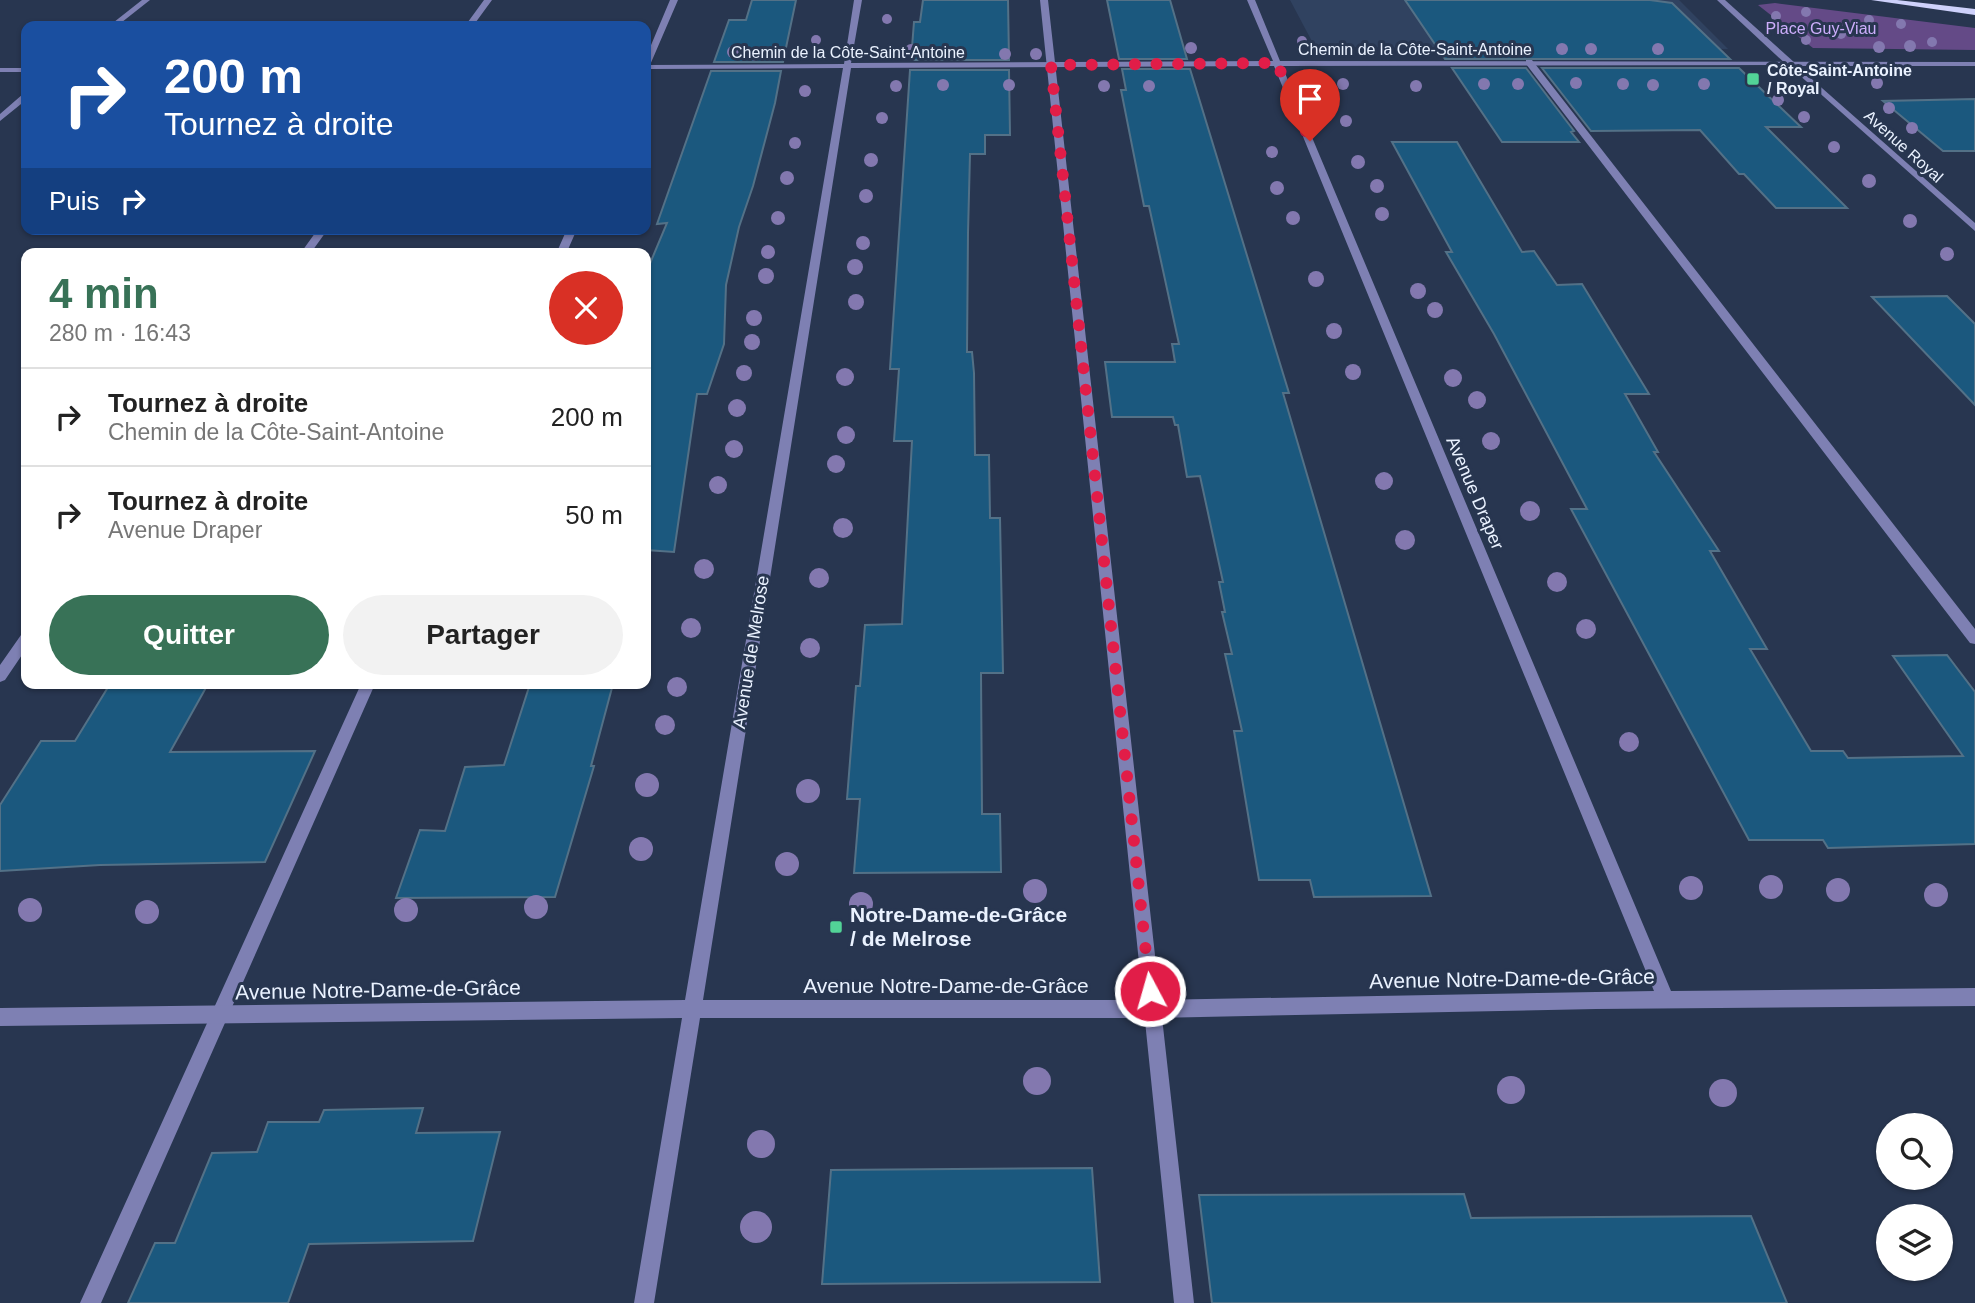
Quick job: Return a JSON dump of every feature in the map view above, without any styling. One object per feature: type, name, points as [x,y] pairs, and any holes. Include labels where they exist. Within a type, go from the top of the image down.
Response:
[{"type":"main road","points":[[1875,0],[1975,12]]},
{"type":"street","points":[[119,21],[146,0]]},
{"type":"street","points":[[473,21],[488,0]]},
{"type":"street","points":[[651,54],[674,0]]},
{"type":"street","name":"Avenue de Melrose","points":[[644,1303],[858,0]]},
{"type":"street","points":[[1044,0],[1184,1303]]},
{"type":"street","name":"Avenue Draper","points":[[1251,0],[1666,999]]},
{"type":"street","name":"Avenue Royal","points":[[1721,0],[1975,228]]},
{"type":"street","points":[[1529,62],[1975,639]]},
{"type":"street","name":"Chemin de la Côte-Saint-Antoine","points":[[651,66],[1529,62],[1975,64]]},
{"type":"street","points":[[0,70],[21,69]]},
{"type":"street","points":[[0,118],[21,100]]},
{"type":"street","points":[[0,676],[21,646]]},
{"type":"street","points":[[90,1303],[366,689]]},
{"type":"street","name":"Avenue Notre-Dame-de-Grâce","points":[[0,1017],[693,1009],[1153,1009],[1666,999],[1975,997]]},
{"type":"shaded area","points":[[1290,0],[1679,0],[1728,49],[1315,47]]},
{"type":"green space","name":"Place Guy-Viau","points":[[1775,3],[1975,28],[1975,50],[1813,48],[1758,5]]},
{"type":"building","points":[[752,0],[796,0],[783,62],[714,62],[729,20],[746,20]]},
{"type":"building","points":[[923,0],[1008,0],[1009,60],[911,60],[914,22],[920,22]]},
{"type":"building","points":[[1107,0],[1170,0],[1187,59],[1119,59]]},
{"type":"building","points":[[1405,0],[1650,0],[1672,3],[1730,59],[1445,59]]},
{"type":"building","points":[[1452,68],[1526,68],[1574,131],[1571,132],[1579,142],[1502,142]]},
{"type":"building","points":[[1542,68],[1739,68],[1801,127],[1766,127],[1847,208],[1776,208],[1744,174],[1739,174],[1700,130],[1591,131]]},
{"type":"building","points":[[1122,69],[1190,69],[1289,393],[1283,393],[1431,896],[1314,897],[1310,880],[1259,880],[1234,731],[1242,731],[1225,654],[1232,654],[1222,612],[1225,612],[1219,582],[1223,582],[1200,476],[1187,477],[1178,425],[1175,425],[1173,417],[1112,417],[1105,362],[1175,362],[1172,344],[1179,344],[1149,206],[1144,206],[1121,90],[1126,90]]},
{"type":"building","points":[[910,70],[1009,70],[1010,135],[985,135],[985,154],[970,154],[968,233],[967,352],[972,352],[974,373],[975,455],[989,455],[990,518],[1000,518],[1003,673],[981,673],[982,814],[1000,814],[1001,872],[854,873],[860,799],[847,799],[856,686],[860,686],[865,625],[902,624],[912,441],[894,441],[899,369],[890,369]]},
{"type":"building","points":[[711,71],[781,71],[775,103],[739,227],[726,285],[724,344],[707,394],[697,394],[674,552],[651,550],[651,261],[667,223],[657,224]]},
{"type":"building","points":[[1975,99],[1975,151],[1943,151],[1883,101]]},
{"type":"building","points":[[1392,142],[1457,142],[1522,252],[1534,251],[1557,285],[1582,284],[1649,394],[1625,394],[1658,452],[1654,452],[1719,551],[1710,551],[1767,649],[1750,649],[1811,751],[1843,751],[1848,758],[1963,756],[1893,656],[1947,655],[1975,692],[1975,844],[1828,848],[1823,840],[1749,840],[1571,509],[1587,509],[1494,334],[1446,252],[1452,252]]},
{"type":"building","points":[[1947,296],[1975,324],[1975,405],[1872,297]]},
{"type":"building","points":[[107,689],[205,689],[170,752],[315,751],[265,862],[100,865],[0,871],[0,805],[41,741],[75,741]]},
{"type":"building","points":[[528,689],[612,689],[591,766],[594,766],[555,897],[396,898],[420,830],[445,831],[465,767],[504,765]]},
{"type":"building","points":[[423,1108],[416,1133],[500,1132],[473,1241],[309,1244],[288,1303],[128,1303],[155,1243],[175,1243],[212,1153],[257,1152],[268,1122],[319,1122],[324,1110]]},
{"type":"building","points":[[1092,1168],[1100,1282],[822,1284],[831,1170]]},
{"type":"building","points":[[1464,1194],[1471,1218],[1751,1216],[1787,1303],[1212,1303],[1199,1195]]},
{"type":"place","name":"Côte-Saint-Antoine / Royal","points":[[1753,79]]},
{"type":"place","name":"Notre-Dame-de-Grâce / de Melrose","points":[[836,927]]},
{"type":"route","points":[[1150,991],[1051,65],[1277,63],[1310,141]]}]
